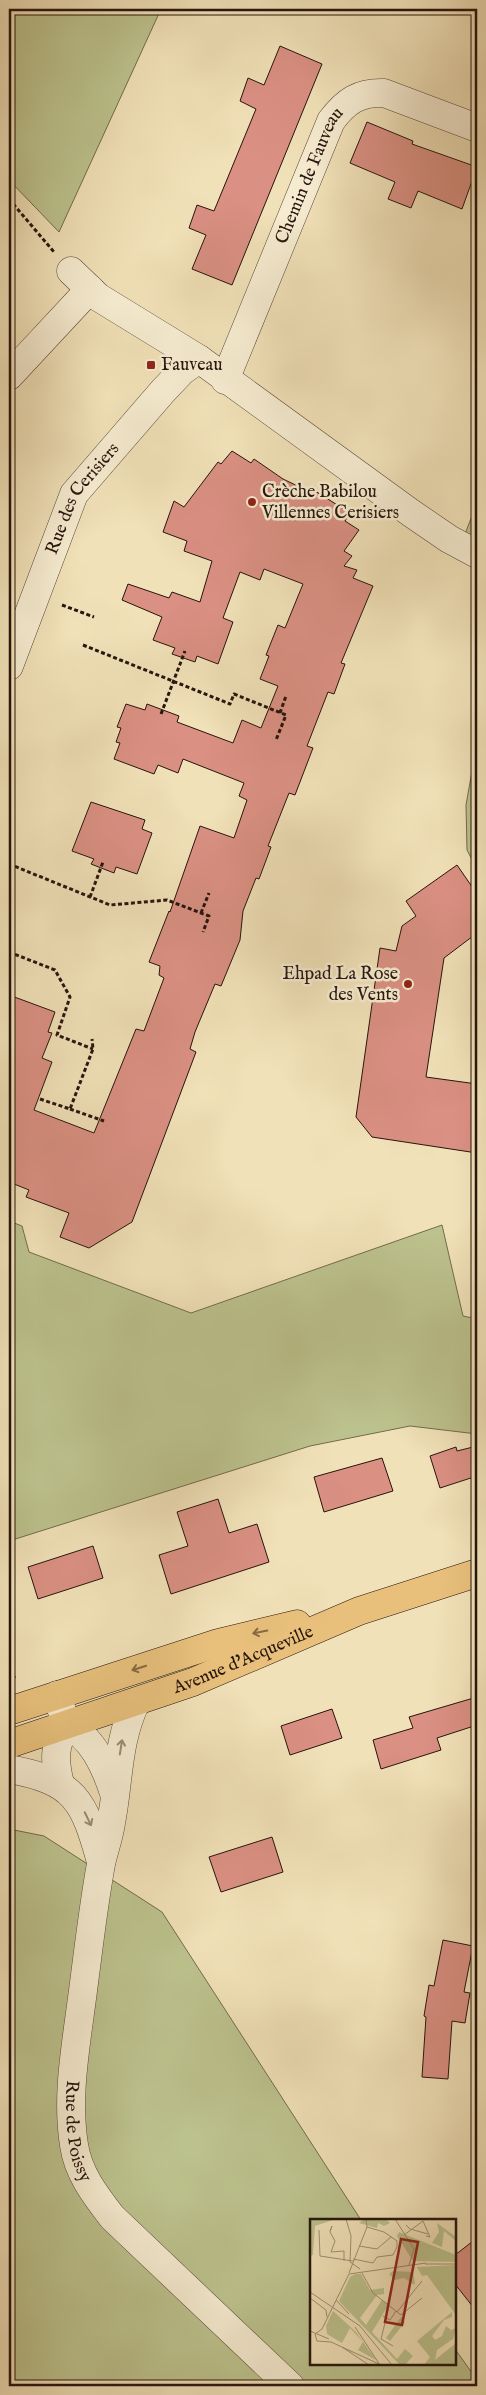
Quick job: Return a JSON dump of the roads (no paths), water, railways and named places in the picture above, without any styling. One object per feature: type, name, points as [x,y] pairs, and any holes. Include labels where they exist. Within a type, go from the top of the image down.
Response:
[{"type":"main road","name":"Avenue d'Acqueville","points":[[9,1744],[193,1682],[359,1612],[477,1573]]},
{"type":"main road","points":[[13,1710],[249,1634],[359,1612]]},
{"type":"street","name":"Chemin de Fauveau","points":[[225,380],[331,121],[341,107],[369,92],[384,93],[477,128]]},
{"type":"street","points":[[9,376],[81,280],[98,297],[199,360],[411,513],[449,539],[477,554]]},
{"type":"street","name":"Rue des Cerisiers","points":[[9,666],[74,494],[163,391],[182,371],[199,360]]},
{"type":"street","points":[[57,1695],[66,1724],[79,1731],[92,1746],[107,1773],[114,1794]]},
{"type":"street","name":"Rue de Poissy","points":[[136,1702],[122,1736],[112,1822],[102,1862],[72,2074],[71,2120],[74,2146],[82,2173],[94,2195],[137,2242],[290,2386]]},
{"type":"street","points":[[60,1784],[56,1762],[57,1741],[66,1724]]},
{"type":"street","points":[[9,1769],[60,1784],[80,1805],[90,1822],[102,1862]]},
{"type":"place","name":"Fauveau","points":[[151,365]]},
{"type":"place","name":"Crèche Babilou Villennes Cerisiers","points":[[252,502]]},
{"type":"place","name":"Ehpad La Rose des Vents","points":[[408,984]]}]
